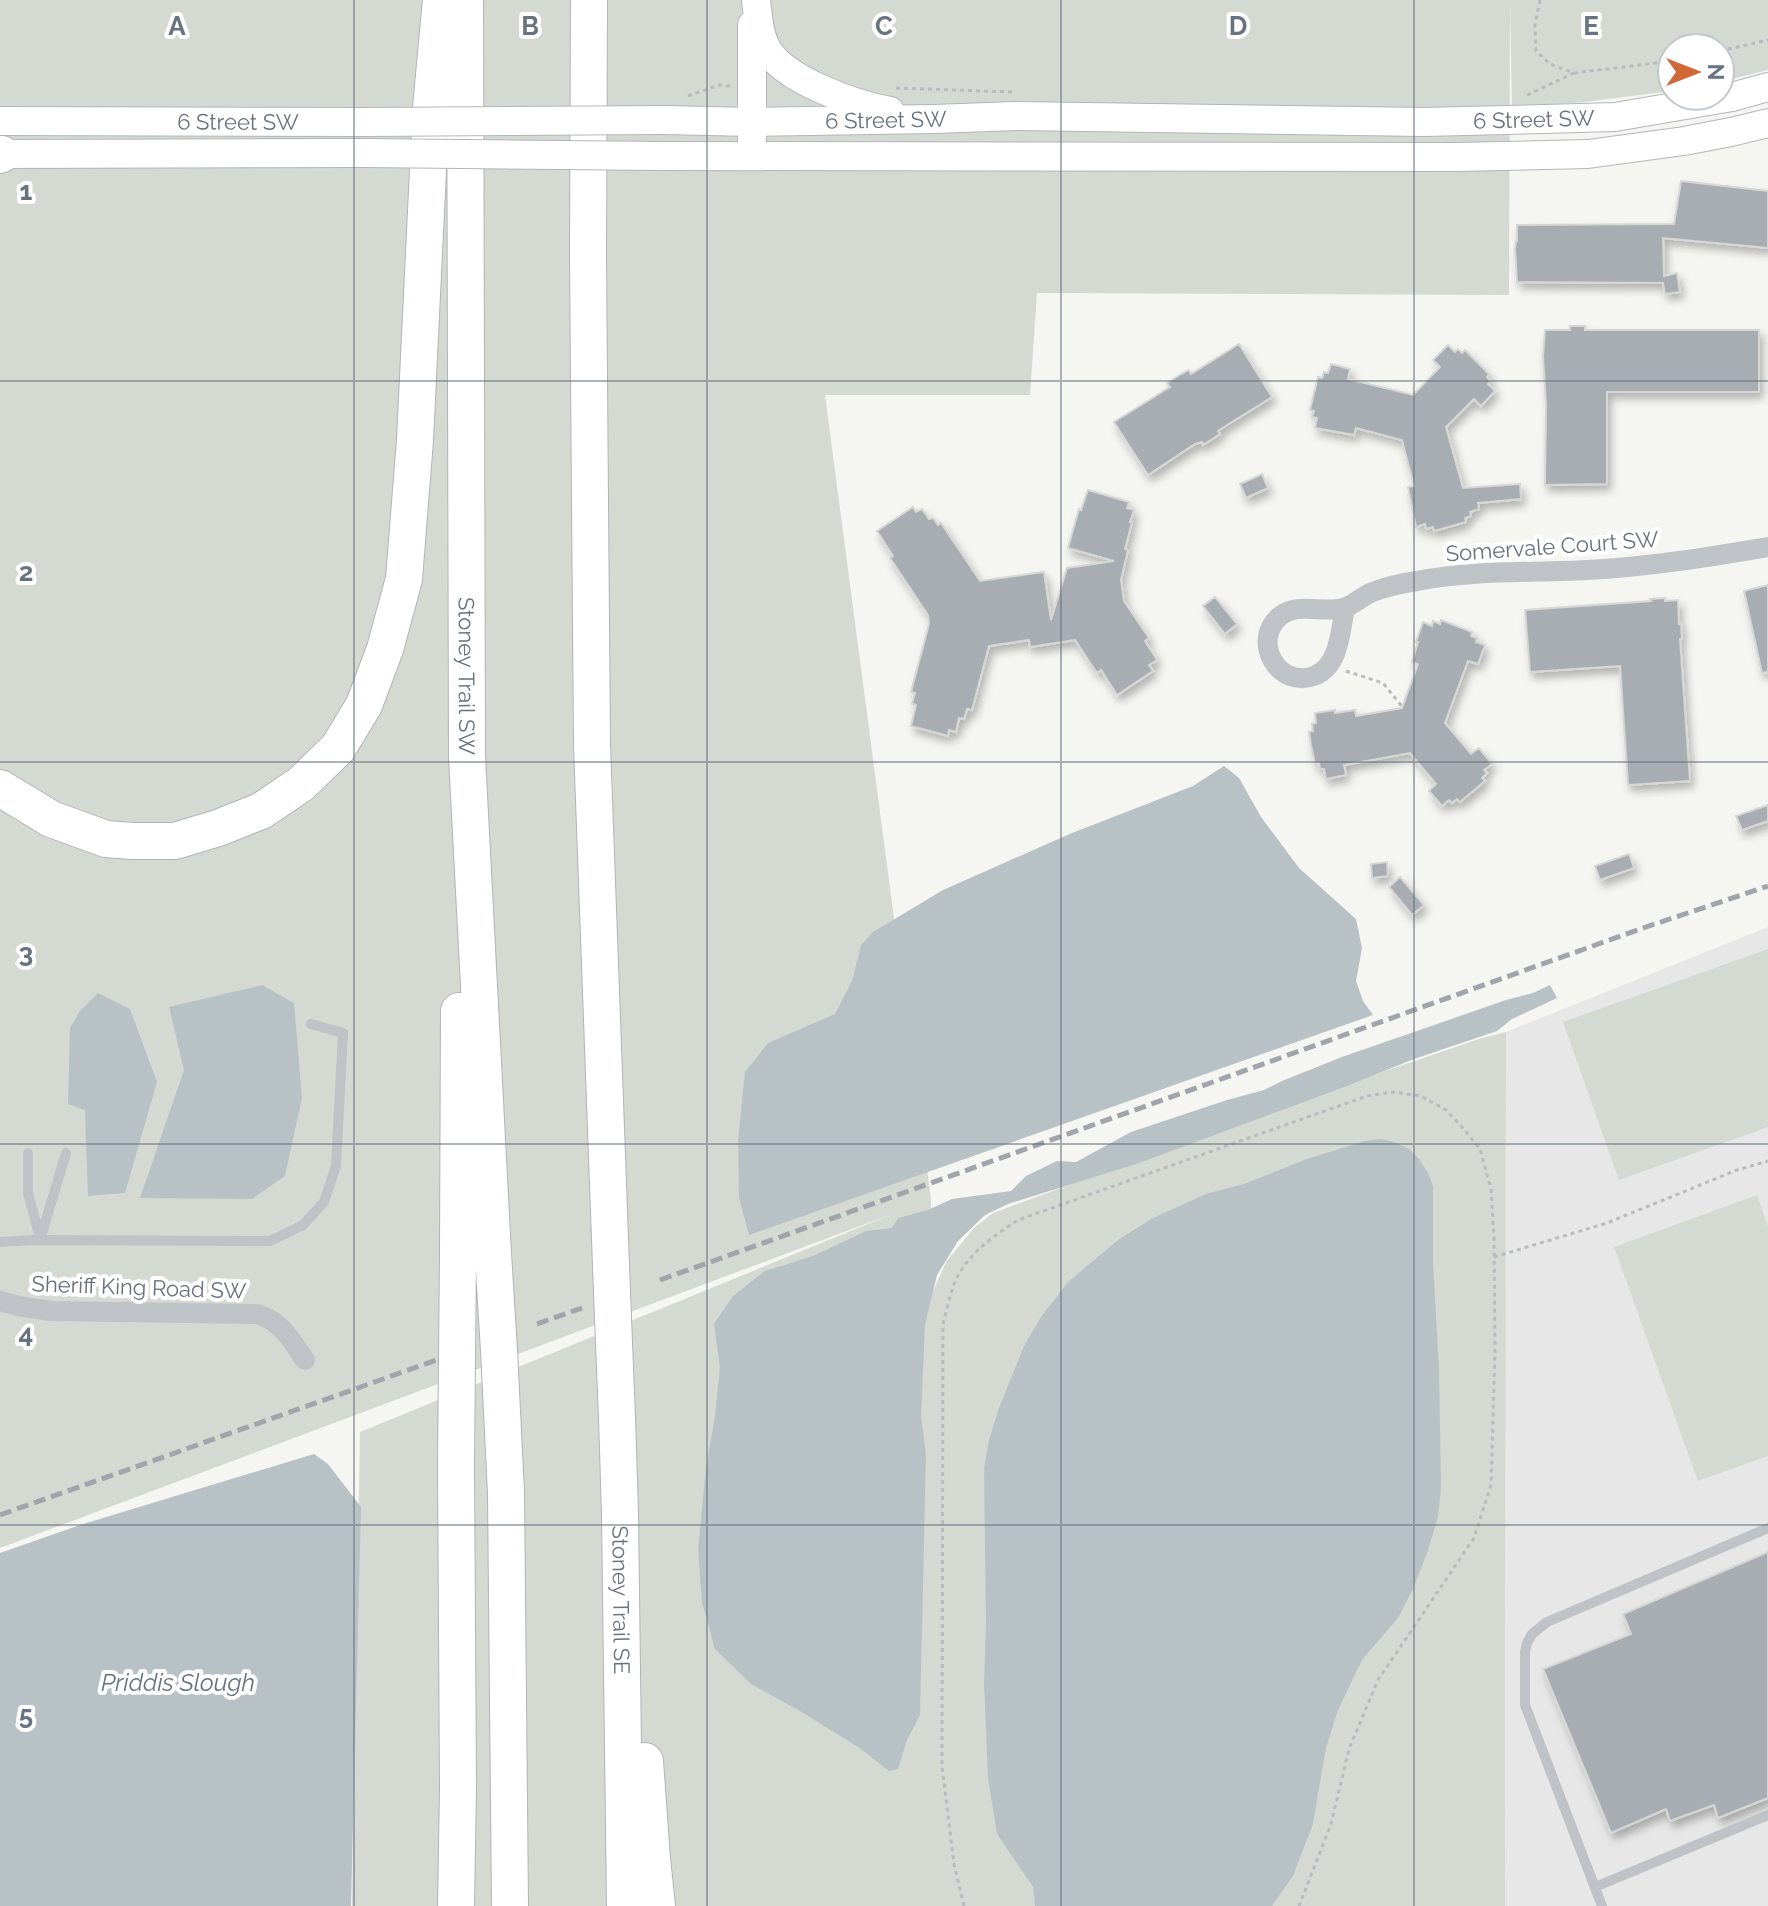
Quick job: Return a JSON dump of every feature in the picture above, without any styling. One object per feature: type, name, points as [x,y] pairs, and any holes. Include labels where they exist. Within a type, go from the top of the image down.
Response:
[{"type":"highway","points":[[0,788],[51,819],[106,839],[175,841],[261,811],[301,784],[338,748],[364,705],[385,649],[404,579],[415,440],[431,108],[441,0]]},
{"type":"highway","name":"Stoney Trail SW","points":[[465,0],[467,757],[505,1461],[510,1906]]},
{"type":"highway","name":"Stoney Trail SE","points":[[589,0],[592,745],[620,1513],[625,1906]]},
{"type":"highway","points":[[456,1906],[458,1070],[467,757]]},
{"type":"highway","points":[[620,1513],[657,1906]]},
{"type":"main road","points":[[754,0],[768,52],[781,66],[811,85],[837,95],[883,110],[934,119]]},
{"type":"main road","points":[[752,157],[754,0]]},
{"type":"main road","name":"6 Street SW","points":[[0,146],[364,122],[672,110],[752,122],[1016,116],[1424,122],[1615,117],[1732,97],[1768,87]]},
{"type":"main road","name":"6 Street SW","points":[[0,146],[752,157],[1456,157],[1588,154],[1684,141],[1768,123]]},
{"type":"street","name":"Somervale Court SW","points":[[1345,608],[1383,589],[1438,577],[1613,568],[1698,559],[1768,547]]},
{"type":"street","name":"Sheriff King Road SW","points":[[0,1301],[51,1311],[256,1314],[269,1317],[279,1325],[305,1360]]},
{"type":"lane","points":[[0,1242],[270,1241],[303,1225],[324,1202],[336,1166],[343,1033],[311,1024]]},
{"type":"lane","points":[[28,1153],[28,1193],[40,1240]]},
{"type":"lane","points":[[40,1240],[66,1153]]},
{"type":"lane","points":[[1602,1906],[1525,1705],[1527,1643],[1532,1634],[1547,1622],[1768,1528]]},
{"type":"lane","points":[[1595,1887],[1768,1815]]},
{"type":"path","points":[[1541,0],[1535,25],[1536,51],[1550,64],[1574,73]]},
{"type":"path","points":[[1736,47],[1768,40]]},
{"type":"path","points":[[1527,95],[1574,73],[1656,63]]},
{"type":"path","points":[[672,110],[719,85],[736,86]]},
{"type":"path","points":[[1346,671],[1383,683],[1404,709]]},
{"type":"path","points":[[964,1906],[954,1864],[942,1766],[943,1324],[954,1285],[972,1255],[1018,1220],[1367,1096],[1394,1092],[1421,1096],[1446,1110],[1480,1149],[1491,1189],[1495,1351],[1491,1485],[1474,1538],[1378,1680],[1349,1749],[1331,1824],[1299,1906]]},
{"type":"path","points":[[1494,1257],[1607,1223],[1737,1170],[1768,1161]]},
{"type":"shaded area","points":[[0,0],[1768,0],[1768,70],[1736,78],[1736,32],[1656,32],[1656,93],[1512,108],[1510,2],[1509,295],[1037,293],[1030,395],[825,395],[931,1199],[932,1294],[946,1262],[974,1228],[993,1213],[1306,1098],[1506,1032],[1505,1906],[352,1906],[360,1432],[892,1214],[0,1548]]},
{"type":"shaded area","points":[[1768,927],[1768,1906],[1505,1906],[1506,1032]]},
{"type":"shaded area","points":[[1768,949],[1768,1127],[1619,1180],[1563,1022]]},
{"type":"shaded area","points":[[1757,1195],[1768,1226],[1768,1456],[1698,1481],[1614,1247]]},
{"type":"water","points":[[1224,766],[1239,778],[1261,817],[1299,868],[1356,919],[1362,948],[1356,981],[1363,1001],[1373,1015],[749,1235],[739,1198],[738,1140],[745,1072],[768,1043],[835,1014],[852,981],[861,945],[873,932],[943,890],[1072,833],[1193,786]]},
{"type":"water","points":[[262,985],[294,1003],[302,1098],[285,1176],[252,1199],[140,1198],[184,1070],[169,1007]]},
{"type":"water","points":[[1550,985],[1557,998],[1512,1019],[1497,1031],[1414,1059],[1139,1163],[1008,1204],[985,1215],[958,1241],[937,1275],[925,1325],[921,1416],[926,1454],[920,1715],[907,1740],[898,1769],[889,1771],[861,1749],[751,1684],[715,1649],[702,1602],[698,1550],[720,1367],[714,1324],[733,1296],[765,1271],[813,1256],[866,1231],[892,1228],[898,1218],[928,1210],[952,1199],[1011,1191],[1026,1176],[1057,1161],[1076,1162],[1131,1132],[1264,1090],[1342,1057]]},
{"type":"water","points":[[98,993],[130,1009],[157,1082],[125,1193],[88,1196],[85,1110],[68,1104],[70,1028],[80,1011]]},
{"type":"water","points":[[1381,1139],[1409,1149],[1419,1159],[1433,1186],[1441,1487],[1438,1517],[1413,1589],[1398,1618],[1362,1660],[1338,1710],[1326,1748],[1313,1824],[1293,1876],[1272,1906],[1035,1906],[1033,1887],[997,1834],[988,1778],[984,1682],[984,1468],[999,1408],[1024,1346],[1041,1317],[1068,1282],[1118,1240],[1153,1218],[1206,1194],[1244,1184],[1307,1159]]},
{"type":"water","name":"Priddis Slough","points":[[314,1454],[328,1464],[361,1507],[351,1906],[0,1906],[0,1553],[80,1525]]},
{"type":"building","points":[[1681,181],[1768,191],[1768,248],[1663,238],[1664,276],[1677,273],[1680,292],[1665,294],[1663,283],[1517,282],[1517,225],[1674,224]]},
{"type":"building","points":[[1570,326],[1585,326],[1585,330],[1759,330],[1759,392],[1607,392],[1607,484],[1545,485],[1545,330],[1570,330]]},
{"type":"building","points":[[1239,344],[1272,397],[1218,431],[1220,434],[1203,445],[1202,442],[1195,444],[1148,475],[1114,422],[1170,387],[1167,383],[1181,374],[1189,370],[1191,374]]},
{"type":"building","points":[[1448,345],[1455,352],[1465,350],[1489,374],[1487,377],[1491,382],[1488,384],[1495,391],[1481,406],[1474,399],[1446,427],[1463,488],[1520,484],[1521,499],[1478,503],[1479,509],[1470,512],[1471,516],[1465,518],[1466,522],[1434,531],[1433,527],[1426,529],[1425,524],[1416,527],[1408,487],[1414,486],[1402,440],[1356,428],[1354,435],[1315,428],[1317,418],[1312,417],[1314,411],[1310,410],[1318,377],[1322,378],[1324,372],[1328,373],[1331,364],[1350,369],[1348,379],[1413,395],[1440,367],[1433,360]]},
{"type":"building","points":[[1262,474],[1268,488],[1246,498],[1240,484]]},
{"type":"building","points":[[1088,490],[1129,502],[1127,508],[1134,510],[1121,580],[1124,601],[1149,638],[1145,641],[1157,660],[1149,665],[1153,671],[1117,695],[1101,670],[1097,673],[1075,640],[1030,647],[1029,640],[989,646],[972,710],[967,709],[964,719],[959,718],[956,732],[949,730],[948,736],[911,726],[916,705],[912,704],[915,693],[911,692],[929,624],[928,615],[890,558],[893,556],[877,531],[913,507],[916,512],[922,509],[929,519],[933,518],[938,525],[941,523],[980,581],[1044,572],[1051,620],[1067,568],[1114,561],[1068,548]]},
{"type":"building","points":[[1768,585],[1768,672],[1762,673],[1744,591]]},
{"type":"building","points":[[1215,597],[1237,624],[1225,634],[1203,606]]},
{"type":"building","points":[[1665,598],[1665,601],[1678,600],[1690,781],[1628,785],[1620,666],[1530,672],[1525,610]]},
{"type":"building","points":[[1441,620],[1472,632],[1471,636],[1477,638],[1476,642],[1485,645],[1478,664],[1468,661],[1445,723],[1471,754],[1479,748],[1492,764],[1484,770],[1487,773],[1482,778],[1485,781],[1460,802],[1457,799],[1452,803],[1449,800],[1442,806],[1429,791],[1436,784],[1410,753],[1344,765],[1346,775],[1326,779],[1324,769],[1320,769],[1319,763],[1315,764],[1311,745],[1309,732],[1313,731],[1312,724],[1316,723],[1315,713],[1355,710],[1356,716],[1402,708],[1418,664],[1412,662],[1423,622],[1432,626],[1433,621],[1440,624]]},
{"type":"building","points":[[1768,805],[1768,821],[1742,830],[1736,816]]},
{"type":"building","points":[[1629,854],[1634,868],[1600,880],[1595,866]]},
{"type":"building","points":[[1387,862],[1388,876],[1372,878],[1371,864]]},
{"type":"building","points":[[1400,877],[1424,905],[1412,915],[1389,887]]},
{"type":"building","points":[[1768,1552],[1768,1798],[1718,1818],[1714,1805],[1670,1821],[1666,1809],[1611,1833],[1543,1669],[1631,1634],[1623,1614]]},
{"type":"railway","points":[[660,1280],[1768,886]]},
{"type":"railway","points":[[537,1324],[582,1308]]},
{"type":"railway","points":[[0,1515],[445,1357]]}]
